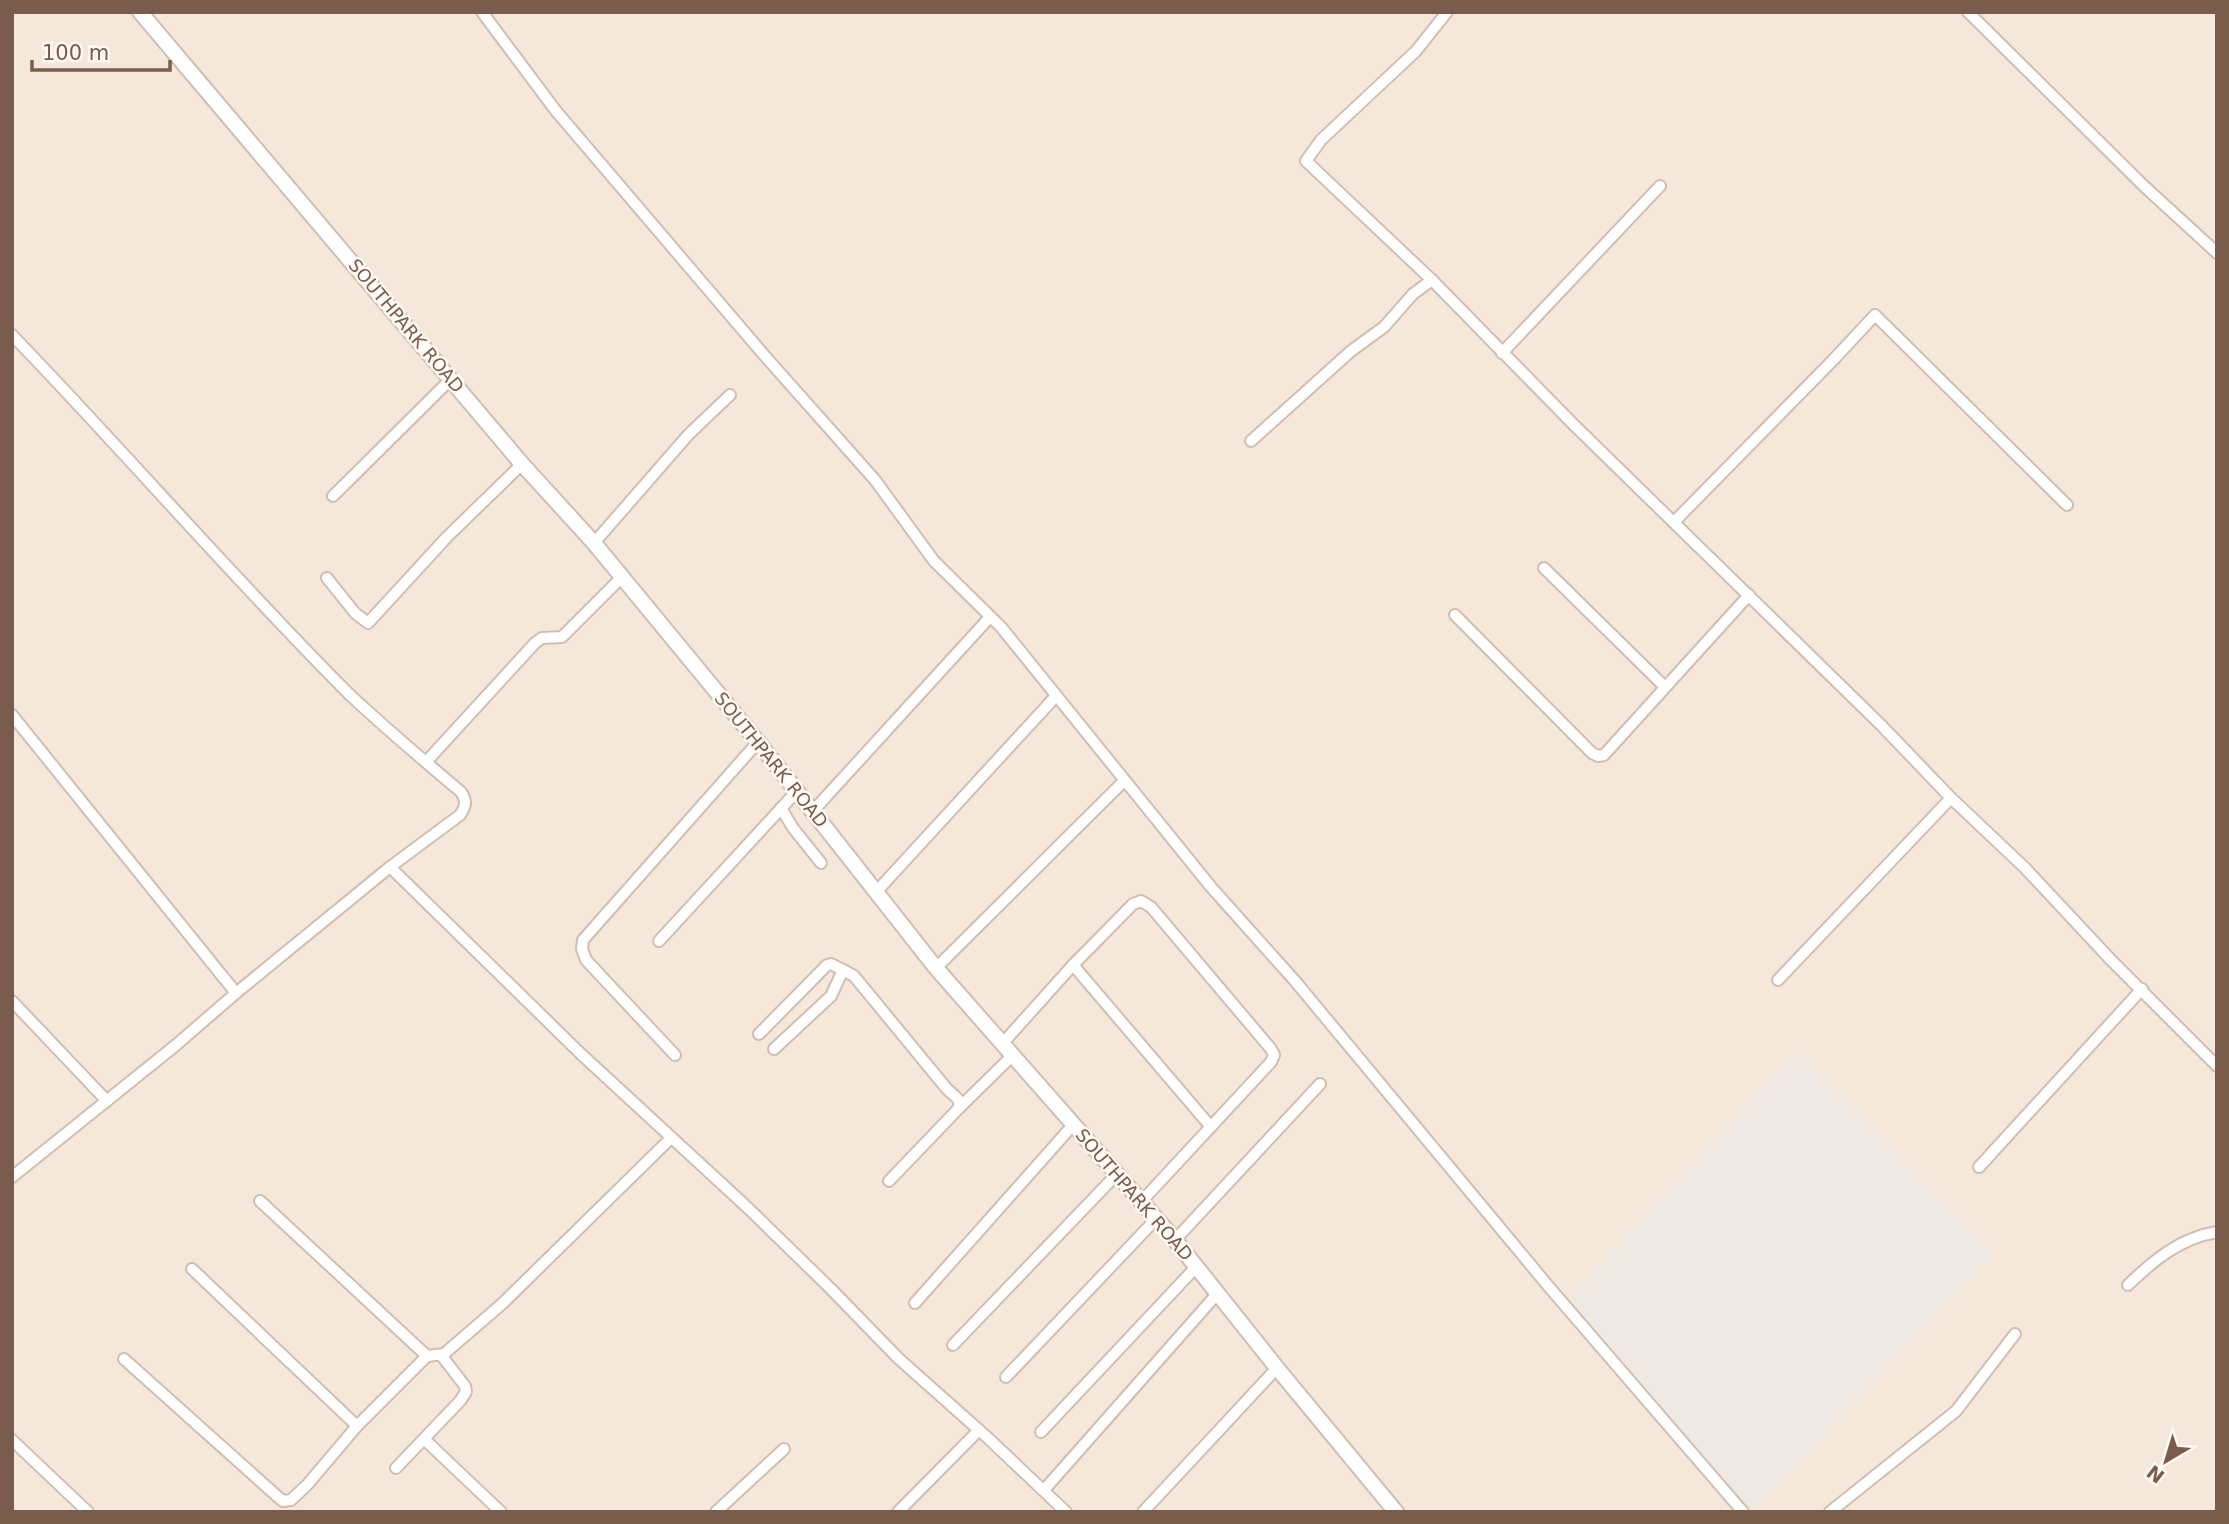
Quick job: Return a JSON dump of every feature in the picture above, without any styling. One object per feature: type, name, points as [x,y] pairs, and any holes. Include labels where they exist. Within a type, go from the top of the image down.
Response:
[{"type":"street","name":"SOUTHPARK ROAD","points":[[140,12],[522,464],[594,542],[758,741],[936,968],[1175,1240],[1396,1512]]},
{"type":"street","points":[[482,12],[556,111],[875,480],[934,561],[1001,627],[1211,887],[1294,981],[1549,1287],[1743,1512]]},
{"type":"street","points":[[1447,12],[1416,51],[1321,140],[1306,161],[1432,280],[1502,353],[2025,868],[2111,960],[2217,1066]]},
{"type":"street","points":[[1968,12],[2145,187],[2217,253]]},
{"type":"street","points":[[1502,353],[1660,186]]},
{"type":"street","points":[[1251,441],[1351,351],[1384,327],[1413,294],[1432,280]]},
{"type":"street","points":[[1674,522],[1875,315],[2067,505]]},
{"type":"street","points":[[12,335],[349,694],[466,799],[460,815],[390,867],[12,1177]]},
{"type":"street","points":[[333,496],[451,379]]},
{"type":"street","points":[[594,542],[689,434],[730,395]]},
{"type":"street","points":[[327,578],[355,613],[368,623],[447,537],[522,464]]},
{"type":"street","points":[[1544,568],[1665,687]]},
{"type":"street","points":[[426,762],[535,643],[542,638],[562,637],[622,576]]},
{"type":"street","points":[[1455,615],[1598,756],[1604,755],[1749,595]]},
{"type":"street","points":[[813,811],[990,617]]},
{"type":"street","points":[[877,891],[1056,696]]},
{"type":"street","points":[[12,715],[236,993]]},
{"type":"street","points":[[675,1055],[586,960],[582,949],[583,940],[758,741]]},
{"type":"street","points":[[936,968],[1125,781]]},
{"type":"street","points":[[659,941],[797,791]]},
{"type":"street","points":[[1778,980],[1951,798]]},
{"type":"street","points":[[781,808],[821,863]]},
{"type":"street","points":[[390,867],[572,1045],[822,1280],[898,1358],[1066,1512]]},
{"type":"street","points":[[1002,1044],[1073,965],[1133,904],[1141,901],[1151,906],[1274,1055],[1271,1062],[1141,1202]]},
{"type":"street","points":[[759,1034],[831,964],[855,976],[939,1080],[959,1100],[959,1108]]},
{"type":"street","points":[[1073,965],[1211,1127]]},
{"type":"street","points":[[774,1049],[831,996],[843,970]]},
{"type":"street","points":[[1979,1167],[2061,1074],[2142,989]]},
{"type":"street","points":[[12,1001],[107,1101]]},
{"type":"street","points":[[889,1181],[1012,1056]]},
{"type":"street","points":[[1175,1240],[1320,1084]]},
{"type":"street","points":[[915,1303],[1073,1125]]},
{"type":"street","points":[[124,1359],[282,1501],[291,1500],[357,1426],[428,1356],[444,1354],[503,1303],[671,1138]]},
{"type":"street","points":[[953,1345],[1116,1174]]},
{"type":"street","points":[[260,1201],[428,1356]]},
{"type":"street","points":[[1006,1377],[1156,1219]]},
{"type":"street","points":[[2128,1285],[2151,1263],[2179,1244],[2217,1232]]},
{"type":"street","points":[[1041,1432],[1196,1267]]},
{"type":"street","points":[[192,1269],[357,1426]]},
{"type":"street","points":[[1044,1490],[1217,1294]]},
{"type":"street","points":[[1830,1512],[1956,1411],[2015,1334]]},
{"type":"street","points":[[396,1468],[466,1392],[466,1386],[441,1354]]},
{"type":"street","points":[[1143,1512],[1277,1368]]},
{"type":"street","points":[[898,1512],[979,1430]]},
{"type":"street","points":[[424,1439],[501,1512]]},
{"type":"street","points":[[12,1440],[88,1512]]},
{"type":"street","points":[[716,1512],[784,1449]]},
{"type":"shaded area","points":[[12,12],[2217,12],[2217,1512],[12,1512]]},
{"type":"shaded area","points":[[1798,1052],[1993,1254],[1751,1512],[1745,1512],[1570,1297]]}]
